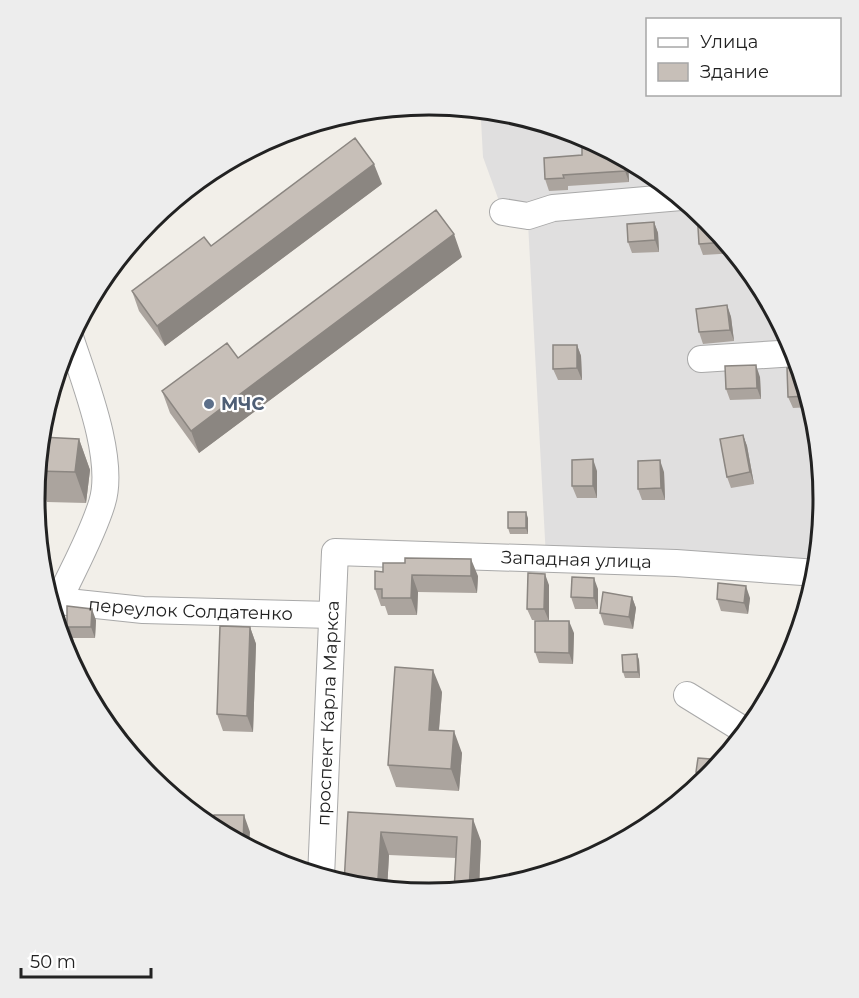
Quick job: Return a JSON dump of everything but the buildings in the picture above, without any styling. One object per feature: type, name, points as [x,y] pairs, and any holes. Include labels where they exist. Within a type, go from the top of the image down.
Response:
[{"type":"street","points":[[502,212],[528,216],[553,208],[669,198]]},
{"type":"street","points":[[57,594],[103,501],[104,492],[102,441],[74,351]]},
{"type":"street","points":[[701,359],[786,354]]},
{"type":"street","name":"Западная улица","points":[[336,552],[676,563],[807,572]]},
{"type":"street","name":"проспект Карла Маркса","points":[[321,867],[336,552]]},
{"type":"street","name":"переулок Солдатенко","points":[[58,600],[143,610],[332,615]]},
{"type":"street","points":[[687,695],[739,727]]},
{"type":"shaded area","points":[[481,120],[505,122],[553,135],[600,154],[622,166],[664,194],[683,210],[719,245],[735,265],[762,307],[785,352],[794,375],[807,424],[814,499],[807,572],[546,558],[528,223],[503,212],[483,157]]},
{"type":"place","name":"МЧС","points":[[209,404]]}]
